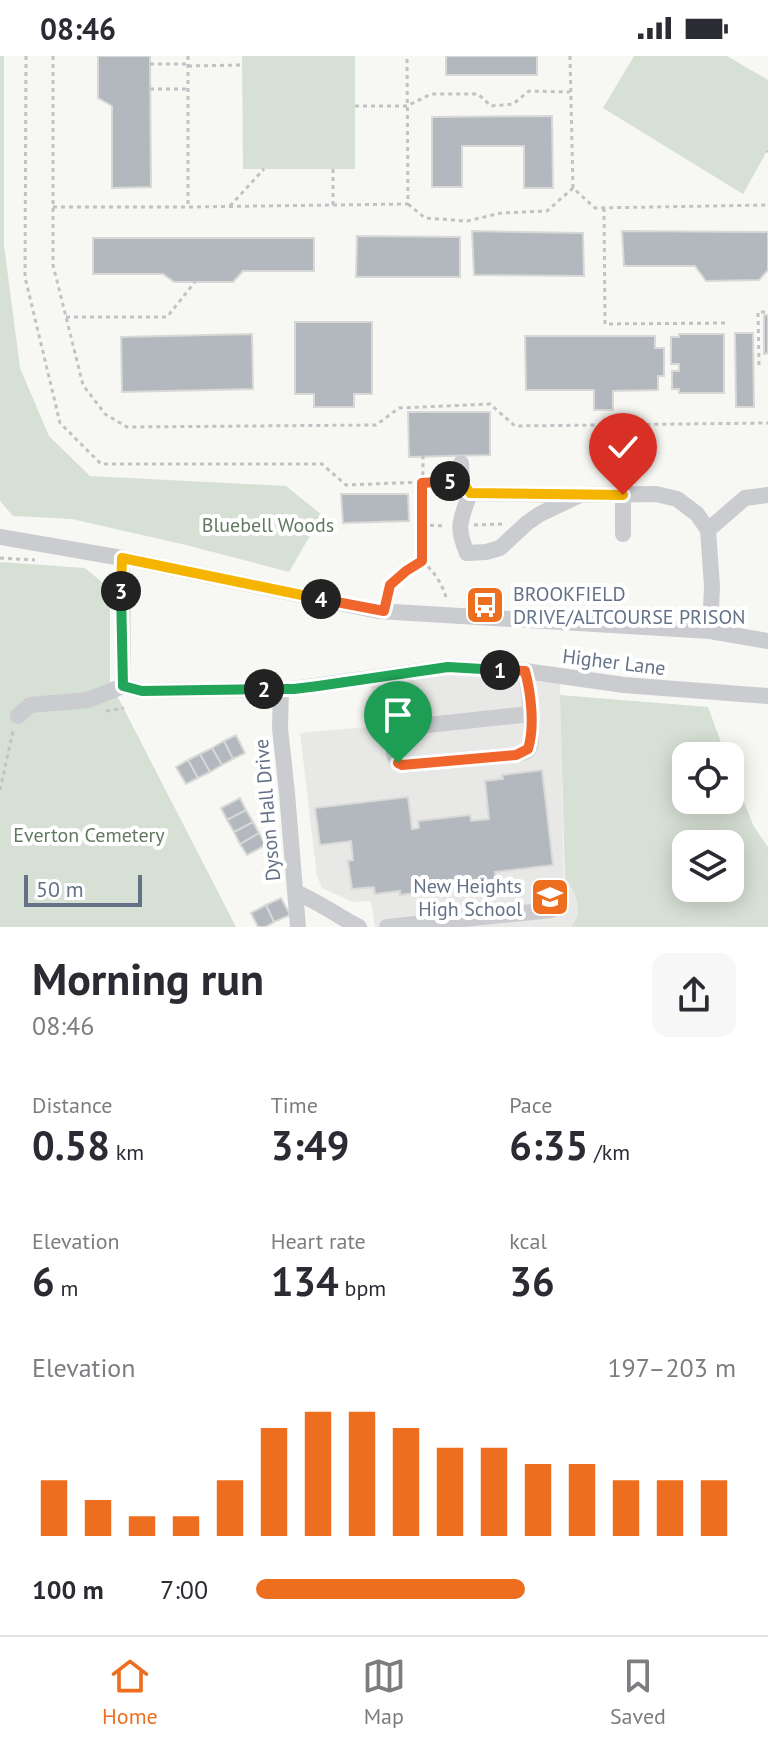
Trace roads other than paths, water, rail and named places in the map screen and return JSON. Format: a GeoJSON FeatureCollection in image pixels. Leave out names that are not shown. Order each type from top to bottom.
{"type":"FeatureCollection","features":[{"type":"Feature","properties":{"kind":"street"},"geometry":{"type":"LineString","coordinates":[[580,495],[527,523],[500,548],[467,553],[459,526],[464,479],[580,495],[656,494],[677,499],[697,514],[708,530],[712,586],[710,631]]}},
{"type":"Feature","properties":{"kind":"street"},"geometry":{"type":"LineString","coordinates":[[623,495],[623,534]]}},
{"type":"Feature","properties":{"kind":"street"},"geometry":{"type":"LineString","coordinates":[[708,530],[745,498],[768,495]]}},
{"type":"Feature","properties":{"kind":"street"},"geometry":{"type":"LineString","coordinates":[[0,537],[122,558],[384,611],[710,631],[768,641]]}},
{"type":"Feature","properties":{"kind":"street"},"geometry":{"type":"LineString","coordinates":[[122,558],[123,686]]}},
{"type":"Feature","properties":{"kind":"street","name":"Higher Lane"},"geometry":{"type":"LineString","coordinates":[[17,720],[30,705],[88,700],[123,686],[142,691],[281,689],[448,667],[525,671],[624,685],[768,696]]}},
{"type":"Feature","properties":{"kind":"street"},"geometry":{"type":"LineString","coordinates":[[525,671],[529,687],[530,714],[530,743],[528,749],[516,755],[402,765],[394,755],[393,736],[400,728],[530,714]]}},
{"type":"Feature","properties":{"kind":"street","name":"Dyson Hall Drive"},"geometry":{"type":"LineString","coordinates":[[281,689],[280,728],[298,927]]}},
{"type":"Feature","properties":{"kind":"street"},"geometry":{"type":"LineString","coordinates":[[295,892],[359,927]]}},
{"type":"Feature","properties":{"kind":"street"},"geometry":{"type":"LineString","coordinates":[[387,927],[551,910]]}},
{"type":"Feature","properties":{"kind":"place","name":"BROOKFIELD DRIVE/ALTCOURSE PRISON"},"geometry":{"type":"Point","coordinates":[485,605]}},
{"type":"Feature","properties":{"kind":"place","name":"New Heights High School"},"geometry":{"type":"Point","coordinates":[550,897]}},
{"type":"Feature","properties":{"kind":"park label","name":"Bluebell Woods"},"geometry":{"type":"Point","coordinates":[268,525]}},
{"type":"Feature","properties":{"kind":"park label","name":"Everton Cemetery"},"geometry":{"type":"Point","coordinates":[89,835]}}]}
